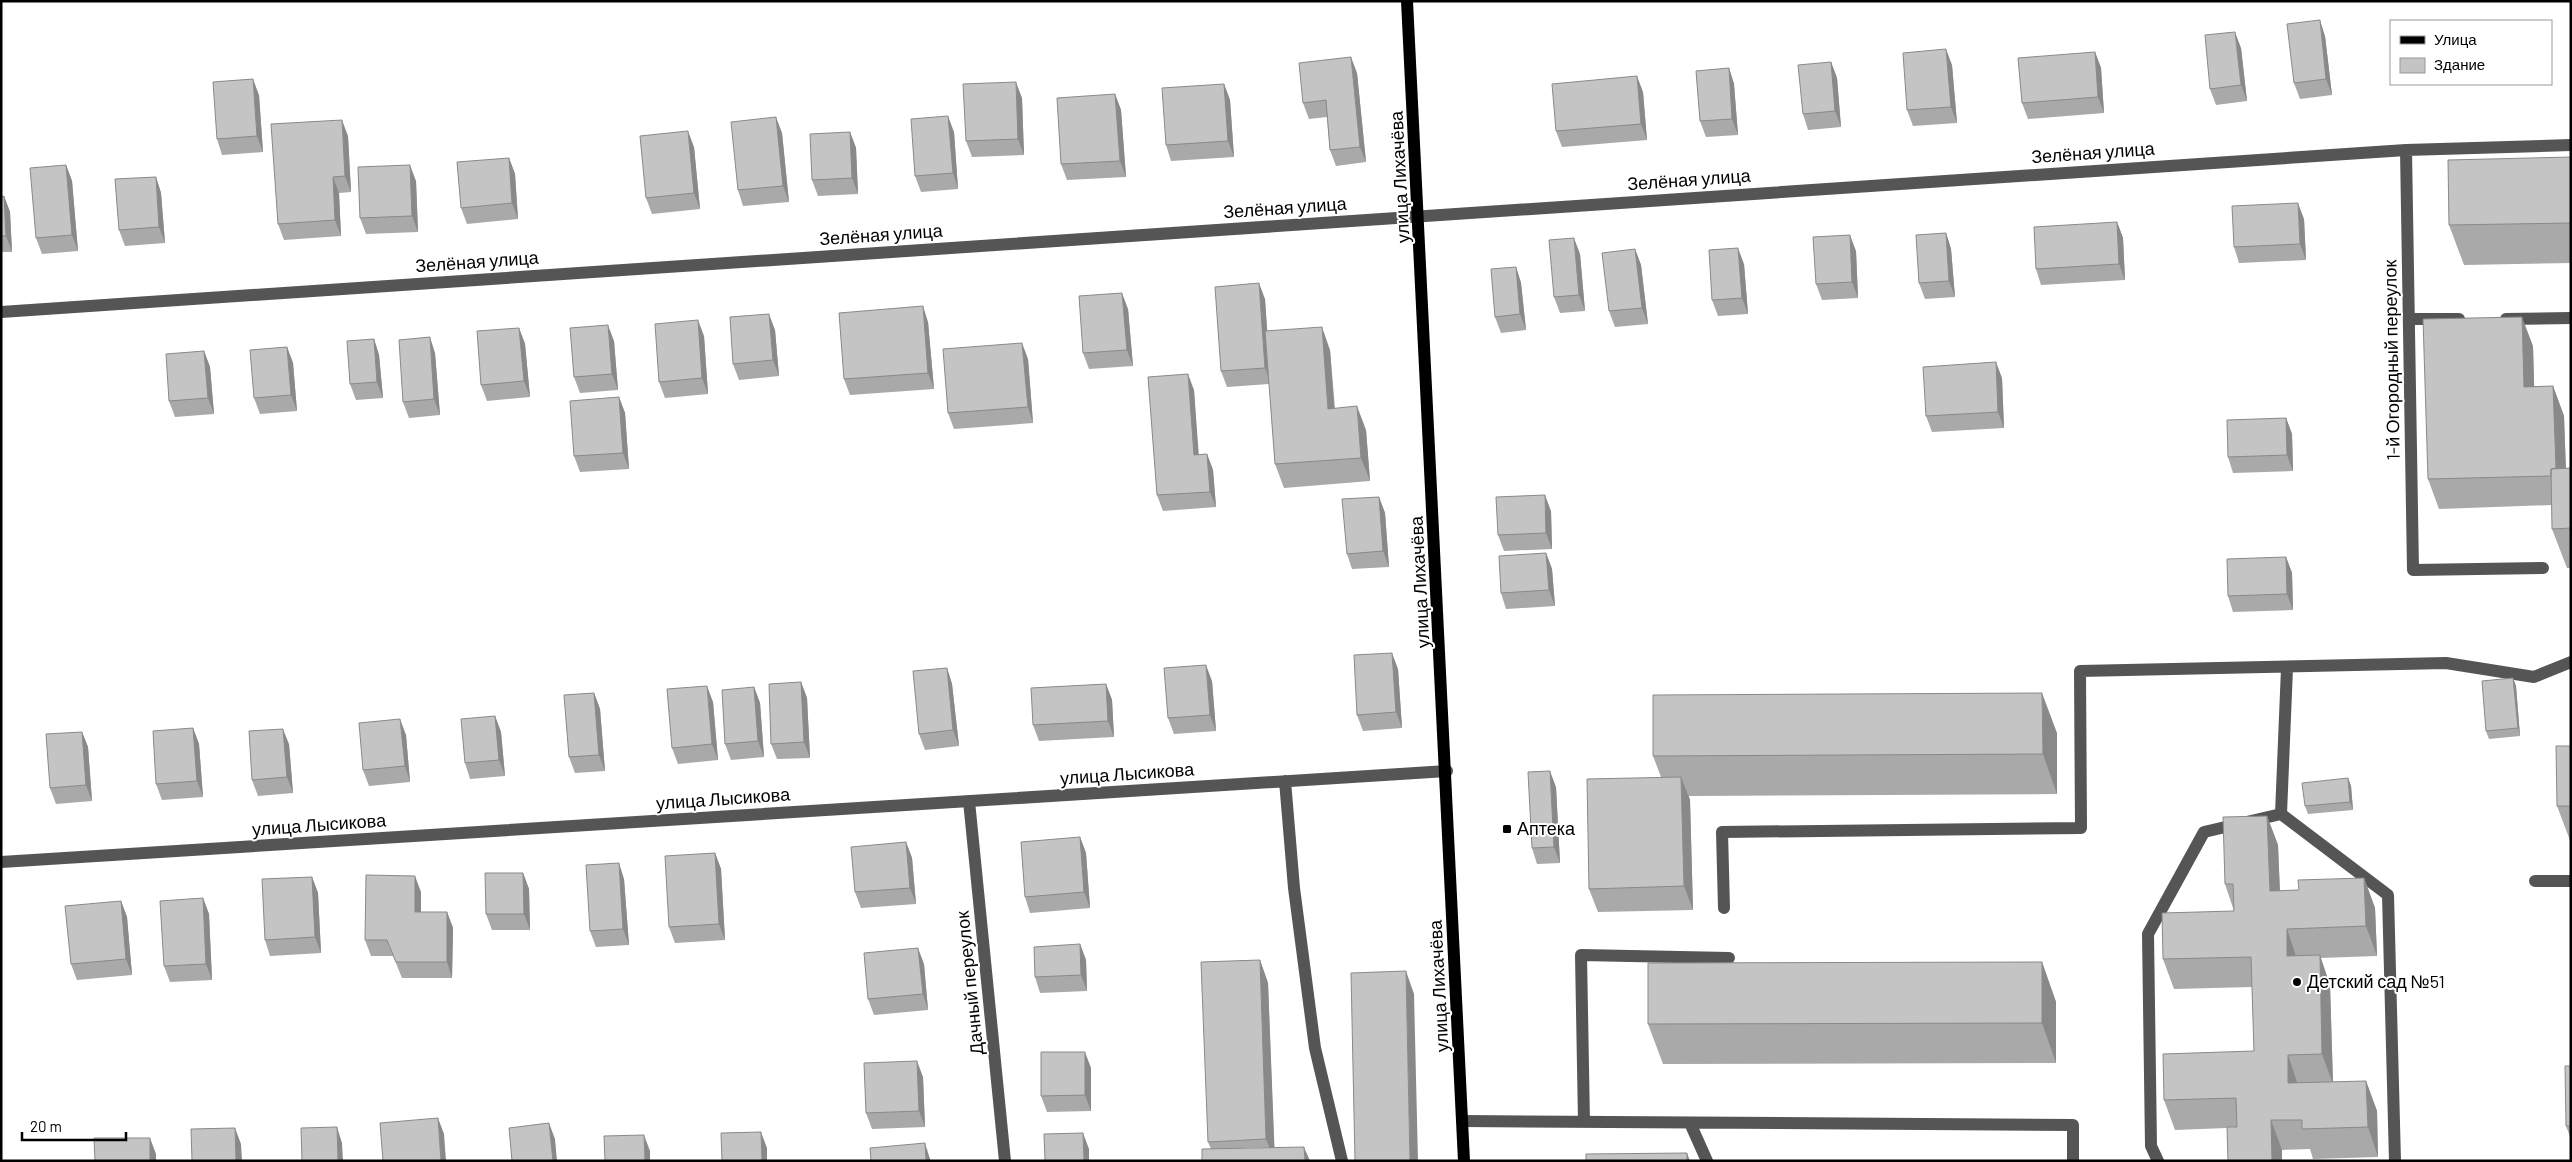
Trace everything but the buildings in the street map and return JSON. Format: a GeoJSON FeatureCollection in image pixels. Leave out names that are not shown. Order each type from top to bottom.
{"type":"FeatureCollection","features":[{"type":"Feature","properties":{"kind":"main road","name":"улица Лихачёва"},"geometry":{"type":"LineString","coordinates":[[1407,1],[1464,1161]]}},
{"type":"Feature","properties":{"kind":"street","name":"Зелёная улица"},"geometry":{"type":"LineString","coordinates":[[1,312],[2406,150],[2571,145]]}},
{"type":"Feature","properties":{"kind":"street","name":"1-й Огородный переулок"},"geometry":{"type":"LineString","coordinates":[[2406,150],[2413,570],[2543,568]]}},
{"type":"Feature","properties":{"kind":"street"},"geometry":{"type":"LineString","coordinates":[[2494,319],[2571,318]]}},
{"type":"Feature","properties":{"kind":"street"},"geometry":{"type":"LineString","coordinates":[[2409,319],[2475,319]]}},
{"type":"Feature","properties":{"kind":"street"},"geometry":{"type":"LineString","coordinates":[[1724,908],[1722,832],[2081,828],[2080,671],[2287,668],[2446,663],[2534,677],[2571,662]]}},
{"type":"Feature","properties":{"kind":"street"},"geometry":{"type":"LineString","coordinates":[[2281,814],[2287,668]]}},
{"type":"Feature","properties":{"kind":"street","name":"улица Лысикова"},"geometry":{"type":"LineString","coordinates":[[1,862],[1446,771]]}},
{"type":"Feature","properties":{"kind":"street"},"geometry":{"type":"LineString","coordinates":[[1285,782],[1294,888],[1315,1048],[1342,1161]]}},
{"type":"Feature","properties":{"kind":"street","name":"Дачный переулок"},"geometry":{"type":"LineString","coordinates":[[969,802],[1005,1161]]}},
{"type":"Feature","properties":{"kind":"street"},"geometry":{"type":"LineString","coordinates":[[2158,1161],[2151,1146],[2148,934],[2204,832],[2281,814]]}},
{"type":"Feature","properties":{"kind":"street"},"geometry":{"type":"LineString","coordinates":[[2281,814],[2388,895],[2394,1161]]}},
{"type":"Feature","properties":{"kind":"street"},"geometry":{"type":"LineString","coordinates":[[2535,882],[2571,881]]}},
{"type":"Feature","properties":{"kind":"street"},"geometry":{"type":"LineString","coordinates":[[1584,1122],[1581,955],[1729,958]]}},
{"type":"Feature","properties":{"kind":"street"},"geometry":{"type":"LineString","coordinates":[[1463,1120],[2073,1125],[2073,1161]]}},
{"type":"Feature","properties":{"kind":"street"},"geometry":{"type":"LineString","coordinates":[[1690,1123],[1707,1161]]}},
{"type":"Feature","properties":{"kind":"place","name":"Аптека"},"geometry":{"type":"Point","coordinates":[1507,829]}},
{"type":"Feature","properties":{"kind":"place","name":"Детский сад №51"},"geometry":{"type":"Point","coordinates":[2297,982]}}]}
